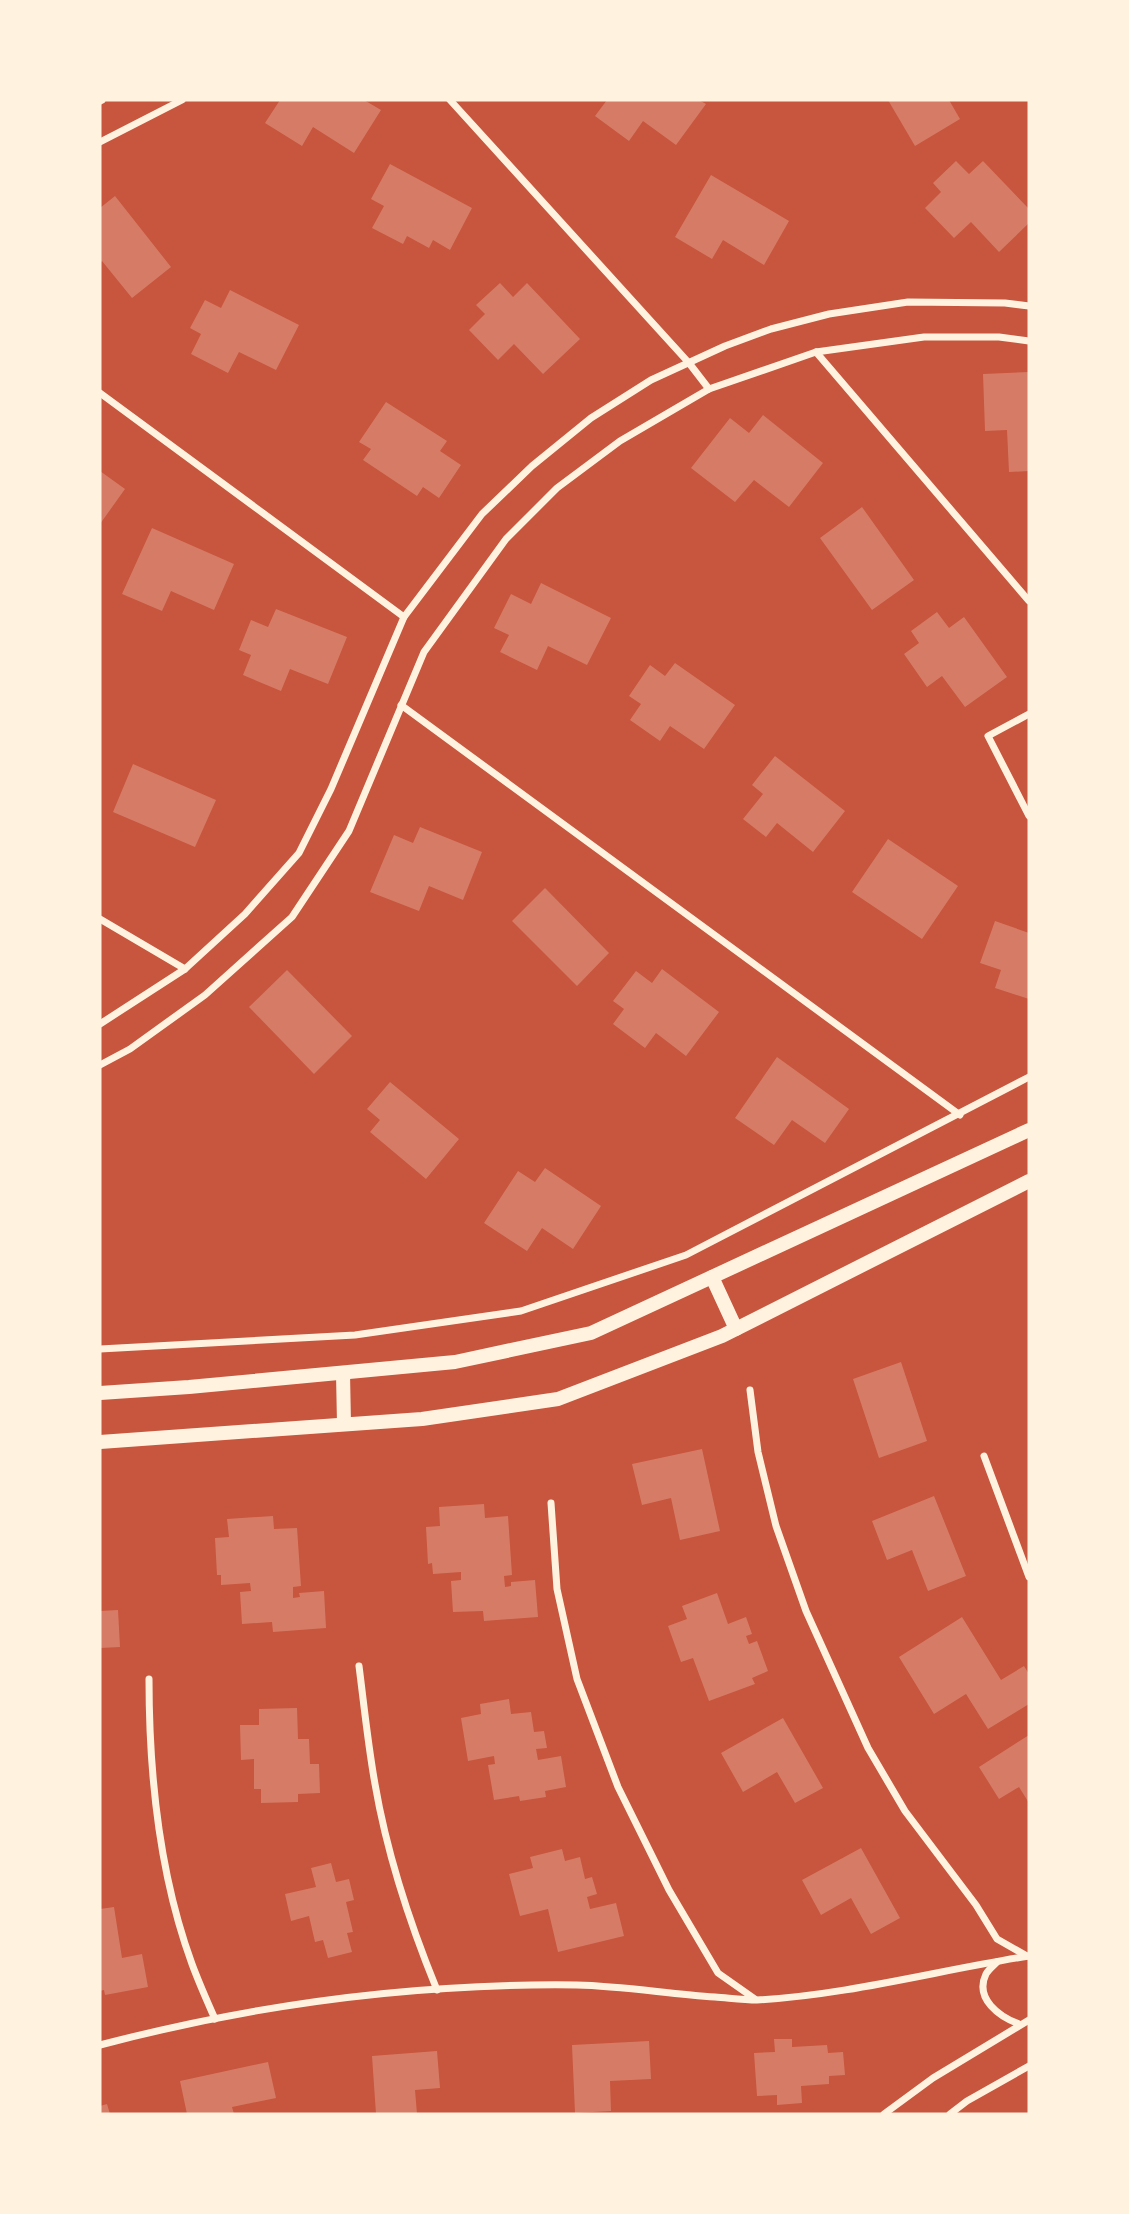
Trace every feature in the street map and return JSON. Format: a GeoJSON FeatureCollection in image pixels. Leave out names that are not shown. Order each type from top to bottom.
{"type":"FeatureCollection","features":[{"type":"Feature","properties":{"kind":"main road"},"geometry":{"type":"LineString","coordinates":[[100,1393],[455,1362],[591,1333],[1029,1130]]}},
{"type":"Feature","properties":{"kind":"main road"},"geometry":{"type":"LineString","coordinates":[[100,1442],[422,1419],[558,1399],[736,1329],[1029,1181]]}},
{"type":"Feature","properties":{"kind":"main road"},"geometry":{"type":"LineString","coordinates":[[712,1277],[736,1329]]}},
{"type":"Feature","properties":{"kind":"main road"},"geometry":{"type":"LineString","coordinates":[[343,1373],[344,1424]]}},
{"type":"Feature","properties":{"kind":"street"},"geometry":{"type":"LineString","coordinates":[[100,142],[182,100]]}},
{"type":"Feature","properties":{"kind":"street"},"geometry":{"type":"LineString","coordinates":[[450,100],[689,363],[709,389]]}},
{"type":"Feature","properties":{"kind":"street"},"geometry":{"type":"LineString","coordinates":[[100,1024],[185,969],[245,915],[299,853],[331,789],[404,617],[482,514],[532,466],[591,418],[651,380],[726,346],[771,329],[829,314],[908,302],[1005,303],[1029,306]]}},
{"type":"Feature","properties":{"kind":"street"},"geometry":{"type":"LineString","coordinates":[[100,1065],[131,1049],[205,995],[292,917],[349,831],[424,652],[506,539],[557,488],[620,440],[709,389],[816,352],[923,337],[999,337],[1029,341]]}},
{"type":"Feature","properties":{"kind":"street"},"geometry":{"type":"LineString","coordinates":[[816,352],[1029,601]]}},
{"type":"Feature","properties":{"kind":"street"},"geometry":{"type":"LineString","coordinates":[[100,393],[404,617]]}},
{"type":"Feature","properties":{"kind":"street"},"geometry":{"type":"LineString","coordinates":[[401,705],[960,1115]]}},
{"type":"Feature","properties":{"kind":"street"},"geometry":{"type":"LineString","coordinates":[[1029,714],[988,736],[1029,816]]}},
{"type":"Feature","properties":{"kind":"street"},"geometry":{"type":"LineString","coordinates":[[100,919],[185,969]]}},
{"type":"Feature","properties":{"kind":"street"},"geometry":{"type":"LineString","coordinates":[[100,1349],[355,1335],[521,1311],[687,1255],[1029,1077]]}},
{"type":"Feature","properties":{"kind":"street"},"geometry":{"type":"LineString","coordinates":[[750,1390],[758,1452],[776,1526],[806,1611],[868,1748],[905,1811],[976,1905],[997,1939],[1028,1956]]}},
{"type":"Feature","properties":{"kind":"street"},"geometry":{"type":"LineString","coordinates":[[984,1456],[1029,1577]]}},
{"type":"Feature","properties":{"kind":"street"},"geometry":{"type":"LineString","coordinates":[[551,1503],[557,1589],[577,1679],[618,1787],[669,1890],[718,1973],[755,2000]]}},
{"type":"Feature","properties":{"kind":"street"},"geometry":{"type":"LineString","coordinates":[[359,1666],[375,1785],[395,1868],[419,1947],[438,1990]]}},
{"type":"Feature","properties":{"kind":"street"},"geometry":{"type":"LineString","coordinates":[[149,1679],[149,1739],[159,1826],[172,1896],[192,1964],[215,2019]]}},
{"type":"Feature","properties":{"kind":"street"},"geometry":{"type":"LineString","coordinates":[[100,2045],[163,2029],[369,1993],[580,1985],[755,2000],[861,1988],[938,1971],[1028,1956]]}},
{"type":"Feature","properties":{"kind":"street"},"geometry":{"type":"LineString","coordinates":[[998,1961],[985,1975],[984,1992],[991,2009],[1003,2018],[1019,2024]]}},
{"type":"Feature","properties":{"kind":"street"},"geometry":{"type":"LineString","coordinates":[[884,2114],[933,2078],[1029,2020]]}},
{"type":"Feature","properties":{"kind":"street"},"geometry":{"type":"LineString","coordinates":[[950,2114],[967,2101],[1029,2066]]}},
{"type":"Feature","properties":{"kind":"building"},"geometry":{"type":"Polygon","coordinates":[[[280,100],[364,100],[381,110],[354,153],[313,127],[302,146],[265,123],[280,100]]]}},
{"type":"Feature","properties":{"kind":"building"},"geometry":{"type":"Polygon","coordinates":[[[607,100],[699,100],[706,104],[676,145],[643,121],[629,141],[595,116],[607,100]]]}},
{"type":"Feature","properties":{"kind":"building"},"geometry":{"type":"Polygon","coordinates":[[[888,100],[949,100],[960,119],[915,146],[888,100]]]}},
{"type":"Feature","properties":{"kind":"building"},"geometry":{"type":"Polygon","coordinates":[[[956,161],[969,174],[983,161],[1029,209],[1029,223],[999,252],[971,222],[954,238],[925,208],[941,192],[933,183],[956,161]]]}},
{"type":"Feature","properties":{"kind":"building"},"geometry":{"type":"Polygon","coordinates":[[[390,164],[472,208],[450,250],[433,240],[429,248],[407,236],[403,244],[372,228],[384,206],[371,199],[390,164]]]}},
{"type":"Feature","properties":{"kind":"building"},"geometry":{"type":"Polygon","coordinates":[[[711,175],[789,221],[764,265],[723,240],[712,259],[675,237],[711,175]]]}},
{"type":"Feature","properties":{"kind":"building"},"geometry":{"type":"Polygon","coordinates":[[[115,196],[171,267],[132,298],[102,261],[100,263],[100,208],[115,196]]]}},
{"type":"Feature","properties":{"kind":"building"},"geometry":{"type":"Polygon","coordinates":[[[500,283],[513,297],[527,283],[580,339],[543,374],[514,344],[498,360],[469,330],[485,314],[476,305],[500,283]]]}},
{"type":"Feature","properties":{"kind":"building"},"geometry":{"type":"Polygon","coordinates":[[[230,290],[299,325],[276,370],[239,352],[228,373],[191,354],[201,334],[190,328],[205,300],[221,308],[230,290]]]}},
{"type":"Feature","properties":{"kind":"building"},"geometry":{"type":"Polygon","coordinates":[[[1029,372],[1029,471],[1009,472],[1007,430],[985,431],[983,374],[1029,372]]]}},
{"type":"Feature","properties":{"kind":"building"},"geometry":{"type":"Polygon","coordinates":[[[386,402],[447,441],[440,451],[461,465],[439,498],[423,487],[417,496],[363,460],[371,449],[359,442],[386,402]]]}},
{"type":"Feature","properties":{"kind":"building"},"geometry":{"type":"Polygon","coordinates":[[[763,415],[823,463],[789,507],[754,480],[735,502],[691,468],[730,418],[749,433],[763,415]]]}},
{"type":"Feature","properties":{"kind":"building"},"geometry":{"type":"Polygon","coordinates":[[[100,471],[125,489],[100,524],[100,471]]]}},
{"type":"Feature","properties":{"kind":"building"},"geometry":{"type":"Polygon","coordinates":[[[862,507],[914,580],[872,610],[820,538],[862,507]]]}},
{"type":"Feature","properties":{"kind":"building"},"geometry":{"type":"Polygon","coordinates":[[[152,528],[234,564],[214,610],[171,591],[162,611],[122,594],[152,528]]]}},
{"type":"Feature","properties":{"kind":"building"},"geometry":{"type":"Polygon","coordinates":[[[541,583],[611,618],[587,665],[548,646],[537,670],[500,652],[509,635],[494,628],[511,594],[531,604],[541,583]]]}},
{"type":"Feature","properties":{"kind":"building"},"geometry":{"type":"Polygon","coordinates":[[[276,609],[347,637],[328,684],[290,669],[281,691],[243,675],[251,655],[239,650],[251,620],[268,627],[276,609]]]}},
{"type":"Feature","properties":{"kind":"building"},"geometry":{"type":"Polygon","coordinates":[[[937,612],[949,628],[964,617],[1007,677],[965,707],[942,676],[927,687],[904,654],[919,643],[911,631],[937,612]]]}},
{"type":"Feature","properties":{"kind":"building"},"geometry":{"type":"Polygon","coordinates":[[[675,663],[735,705],[704,749],[670,726],[660,741],[630,720],[641,704],[629,696],[650,665],[665,676],[675,663]]]}},
{"type":"Feature","properties":{"kind":"building"},"geometry":{"type":"Polygon","coordinates":[[[775,756],[845,811],[813,852],[777,823],[766,837],[743,819],[763,794],[752,785],[775,756]]]}},
{"type":"Feature","properties":{"kind":"building"},"geometry":{"type":"Polygon","coordinates":[[[133,764],[216,800],[195,847],[113,812],[133,764]]]}},
{"type":"Feature","properties":{"kind":"building"},"geometry":{"type":"Polygon","coordinates":[[[420,827],[482,852],[463,900],[429,886],[419,911],[370,892],[394,835],[413,843],[420,827]]]}},
{"type":"Feature","properties":{"kind":"building"},"geometry":{"type":"Polygon","coordinates":[[[888,839],[958,886],[922,939],[852,892],[888,839]]]}},
{"type":"Feature","properties":{"kind":"building"},"geometry":{"type":"Polygon","coordinates":[[[545,888],[609,953],[577,986],[512,921],[545,888]]]}},
{"type":"Feature","properties":{"kind":"building"},"geometry":{"type":"Polygon","coordinates":[[[995,921],[1029,933],[1029,999],[995,988],[1001,970],[980,963],[995,921]]]}},
{"type":"Feature","properties":{"kind":"building"},"geometry":{"type":"Polygon","coordinates":[[[662,969],[719,1012],[686,1056],[656,1033],[645,1048],[613,1024],[624,1009],[613,1001],[636,971],[652,983],[662,969]]]}},
{"type":"Feature","properties":{"kind":"building"},"geometry":{"type":"Polygon","coordinates":[[[287,970],[352,1036],[314,1074],[249,1007],[287,970]]]}},
{"type":"Feature","properties":{"kind":"building"},"geometry":{"type":"Polygon","coordinates":[[[777,1057],[849,1109],[825,1143],[792,1120],[774,1145],[735,1118],[777,1057]]]}},
{"type":"Feature","properties":{"kind":"building"},"geometry":{"type":"Polygon","coordinates":[[[390,1082],[459,1139],[426,1179],[370,1132],[380,1120],[367,1109],[390,1082]]]}},
{"type":"Feature","properties":{"kind":"building"},"geometry":{"type":"Polygon","coordinates":[[[545,1168],[601,1206],[573,1249],[542,1228],[527,1251],[484,1223],[518,1171],[535,1182],[545,1168]]]}},
{"type":"Feature","properties":{"kind":"building"},"geometry":{"type":"Polygon","coordinates":[[[901,1362],[927,1441],[879,1458],[853,1379],[901,1362]]]}},
{"type":"Feature","properties":{"kind":"building"},"geometry":{"type":"Polygon","coordinates":[[[702,1449],[720,1531],[680,1540],[671,1498],[642,1505],[632,1464],[702,1449]]]}},
{"type":"Feature","properties":{"kind":"building"},"geometry":{"type":"Polygon","coordinates":[[[934,1496],[966,1576],[928,1591],[912,1550],[887,1560],[872,1521],[934,1496]]]}},
{"type":"Feature","properties":{"kind":"building"},"geometry":{"type":"Polygon","coordinates":[[[484,1504],[485,1518],[508,1516],[512,1575],[504,1576],[505,1587],[511,1586],[511,1582],[535,1580],[538,1617],[484,1621],[483,1611],[453,1612],[451,1581],[461,1580],[461,1572],[433,1574],[432,1563],[428,1564],[426,1527],[440,1526],[439,1507],[484,1504]]]}},
{"type":"Feature","properties":{"kind":"building"},"geometry":{"type":"Polygon","coordinates":[[[273,1516],[274,1529],[297,1528],[301,1586],[293,1587],[293,1598],[300,1597],[299,1593],[324,1591],[326,1628],[273,1632],[272,1622],[242,1624],[240,1592],[251,1591],[250,1583],[221,1585],[221,1575],[217,1575],[215,1538],[229,1537],[227,1519],[273,1516]]]}},
{"type":"Feature","properties":{"kind":"building"},"geometry":{"type":"Polygon","coordinates":[[[717,1593],[728,1624],[746,1617],[752,1634],[746,1636],[749,1644],[757,1641],[768,1671],[752,1678],[755,1684],[709,1701],[693,1658],[681,1662],[668,1626],[687,1619],[682,1606],[717,1593]]]}},
{"type":"Feature","properties":{"kind":"building"},"geometry":{"type":"Polygon","coordinates":[[[118,1610],[120,1647],[100,1648],[100,1611],[118,1610]]]}},
{"type":"Feature","properties":{"kind":"building"},"geometry":{"type":"Polygon","coordinates":[[[962,1617],[1001,1680],[1024,1666],[1029,1674],[1029,1704],[988,1729],[966,1694],[934,1714],[899,1657],[962,1617]]]}},
{"type":"Feature","properties":{"kind":"building"},"geometry":{"type":"Polygon","coordinates":[[[509,1699],[511,1714],[531,1712],[534,1732],[544,1731],[547,1748],[536,1749],[538,1760],[561,1756],[566,1787],[545,1791],[546,1797],[520,1801],[519,1796],[494,1800],[488,1765],[495,1764],[494,1756],[468,1761],[461,1718],[481,1714],[480,1704],[509,1699]]]}},
{"type":"Feature","properties":{"kind":"building"},"geometry":{"type":"Polygon","coordinates":[[[297,1708],[298,1739],[309,1739],[310,1764],[319,1764],[320,1793],[298,1794],[298,1802],[261,1803],[261,1789],[254,1789],[254,1759],[241,1760],[240,1725],[259,1725],[259,1709],[297,1708]]]}},
{"type":"Feature","properties":{"kind":"building"},"geometry":{"type":"Polygon","coordinates":[[[783,1718],[823,1788],[795,1803],[777,1772],[743,1792],[721,1753],[783,1718]]]}},
{"type":"Feature","properties":{"kind":"building"},"geometry":{"type":"Polygon","coordinates":[[[1029,1735],[1029,1803],[1019,1787],[999,1799],[979,1767],[1029,1735]]]}},
{"type":"Feature","properties":{"kind":"building"},"geometry":{"type":"Polygon","coordinates":[[[861,1848],[900,1918],[871,1934],[851,1898],[821,1915],[802,1880],[861,1848]]]}},
{"type":"Feature","properties":{"kind":"building"},"geometry":{"type":"Polygon","coordinates":[[[562,1849],[565,1861],[580,1857],[585,1879],[592,1877],[597,1894],[587,1897],[590,1909],[616,1903],[624,1936],[558,1952],[548,1909],[520,1916],[509,1874],[533,1868],[530,1857],[562,1849]]]}},
{"type":"Feature","properties":{"kind":"building"},"geometry":{"type":"Polygon","coordinates":[[[331,1863],[336,1882],[349,1879],[354,1900],[346,1902],[353,1932],[347,1933],[352,1952],[328,1958],[323,1940],[315,1942],[309,1916],[291,1921],[285,1894],[316,1887],[311,1868],[331,1863]]]}},
{"type":"Feature","properties":{"kind":"building"},"geometry":{"type":"Polygon","coordinates":[[[114,1907],[122,1958],[142,1954],[148,1987],[105,1995],[104,1990],[100,1991],[100,1909],[114,1907]]]}},
{"type":"Feature","properties":{"kind":"building"},"geometry":{"type":"Polygon","coordinates":[[[774,2039],[792,2039],[792,2047],[827,2045],[828,2053],[843,2052],[845,2075],[829,2076],[829,2084],[801,2086],[802,2103],[777,2105],[777,2095],[757,2096],[754,2053],[775,2052],[774,2039]]]}},
{"type":"Feature","properties":{"kind":"building"},"geometry":{"type":"Polygon","coordinates":[[[649,2041],[651,2079],[610,2081],[611,2111],[575,2113],[572,2045],[649,2041]]]}},
{"type":"Feature","properties":{"kind":"building"},"geometry":{"type":"Polygon","coordinates":[[[437,2051],[440,2088],[415,2090],[417,2114],[376,2114],[372,2056],[437,2051]]]}},
{"type":"Feature","properties":{"kind":"building"},"geometry":{"type":"Polygon","coordinates":[[[268,2062],[276,2098],[232,2107],[234,2114],[187,2114],[180,2081],[268,2062]]]}},
{"type":"Feature","properties":{"kind":"building"},"geometry":{"type":"Polygon","coordinates":[[[107,2104],[110,2114],[100,2114],[100,2106],[107,2104]]]}}]}
